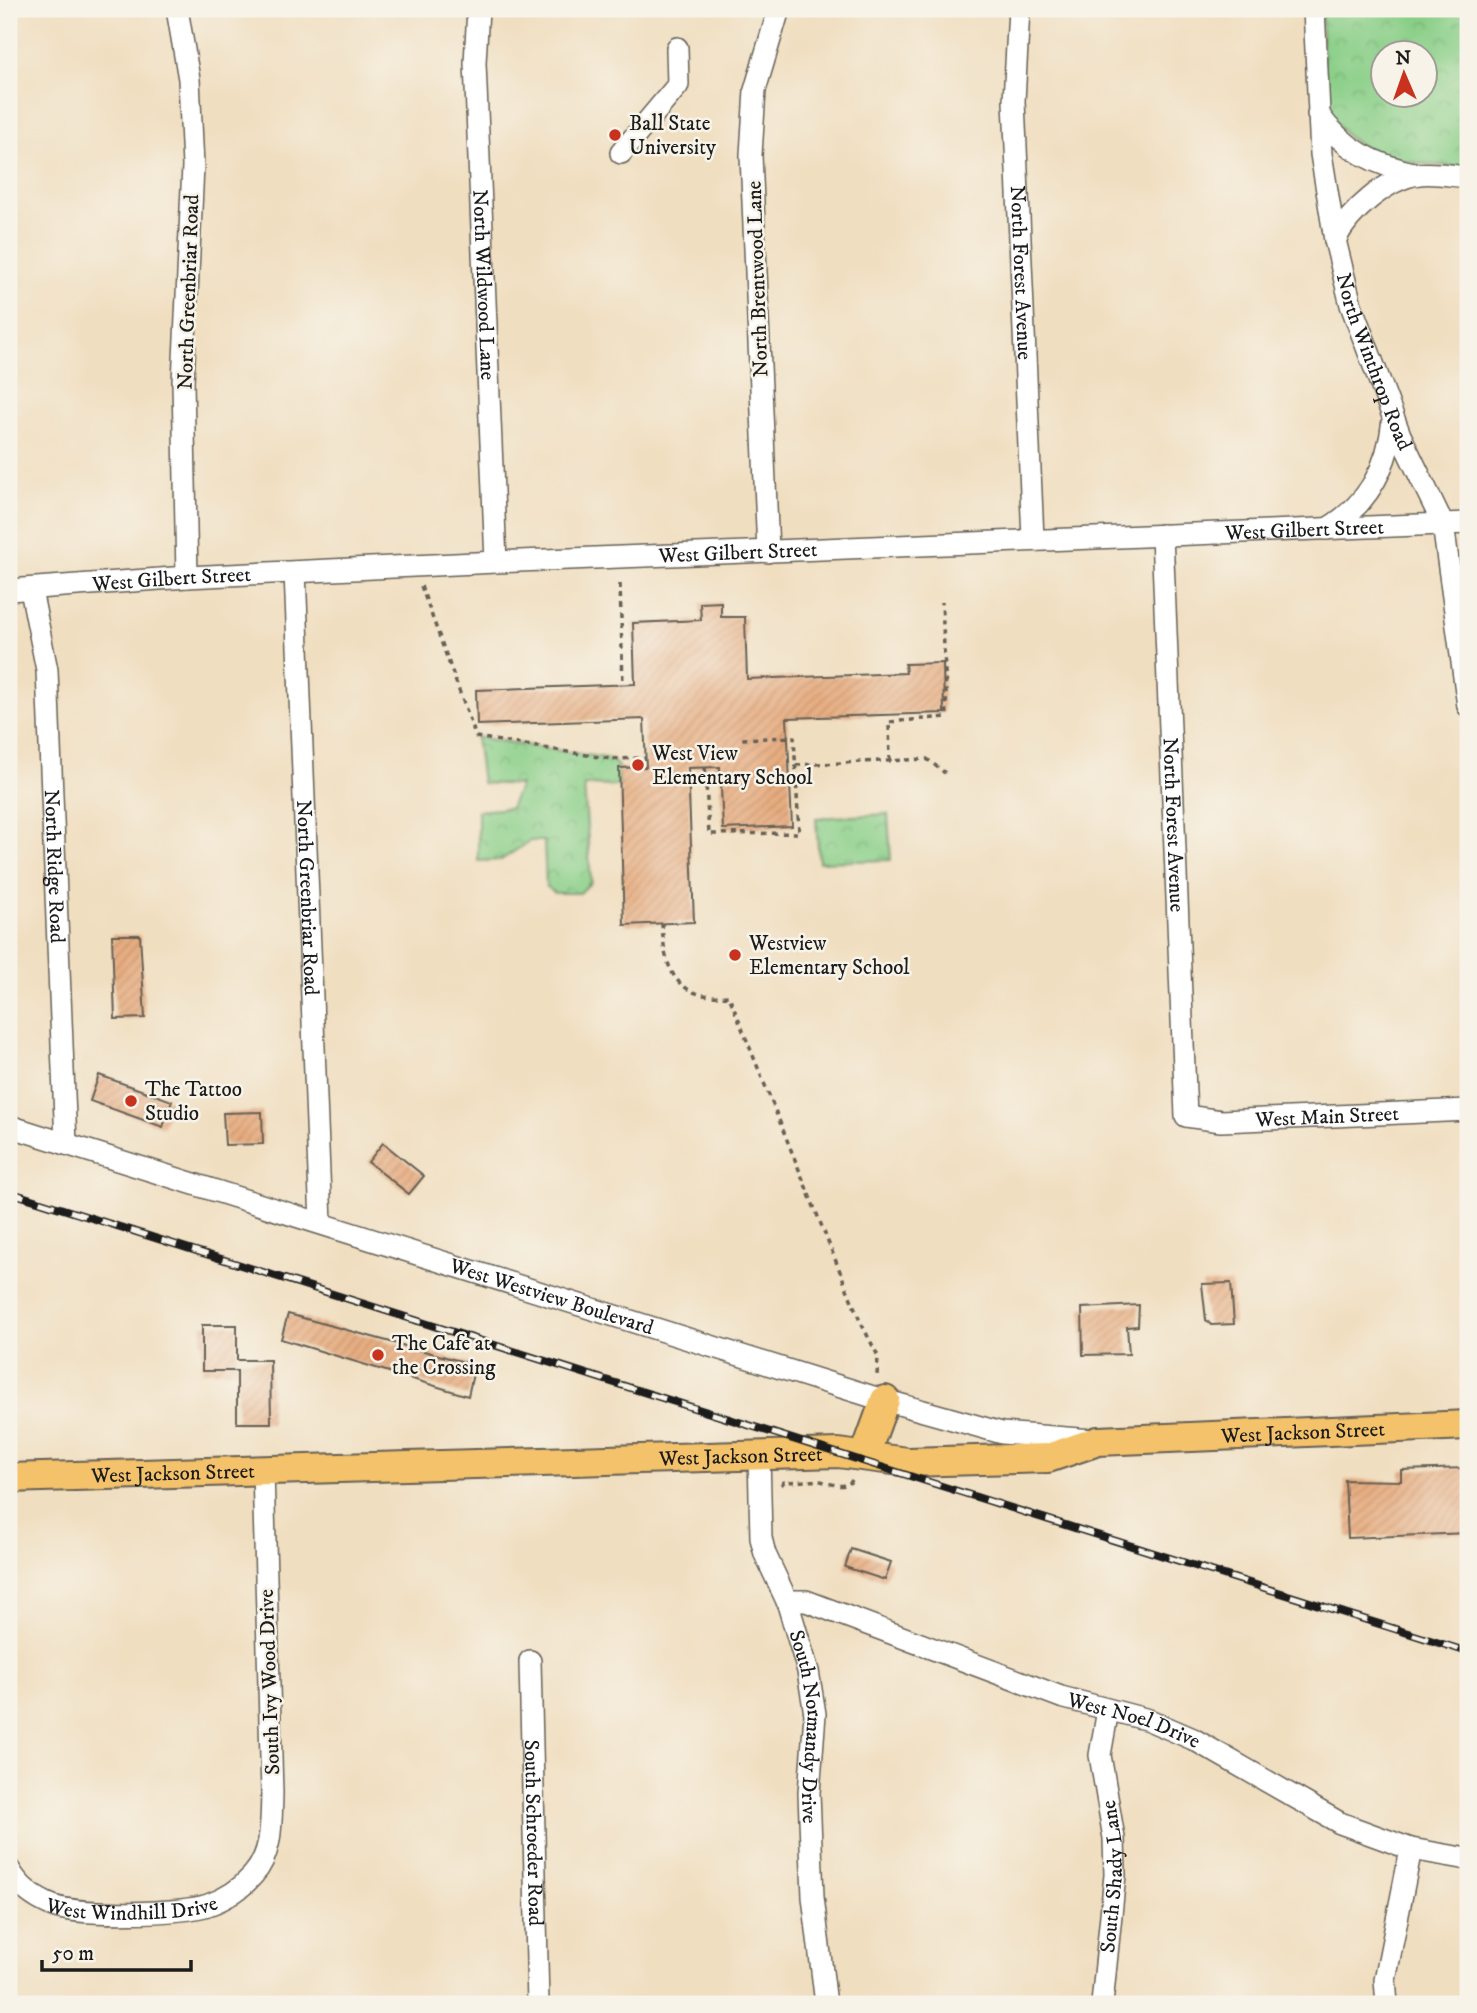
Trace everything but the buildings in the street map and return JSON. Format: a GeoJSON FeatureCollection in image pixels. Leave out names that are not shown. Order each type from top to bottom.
{"type":"FeatureCollection","features":[{"type":"Feature","properties":{"kind":"main road"},"geometry":{"type":"LineString","coordinates":[[860,1462],[881,1388]]}},
{"type":"Feature","properties":{"kind":"main road","name":"West Jackson Street"},"geometry":{"type":"LineString","coordinates":[[9,1478],[759,1455],[860,1462],[1048,1458],[1098,1441],[1468,1425]]}},
{"type":"Feature","properties":{"kind":"street","name":"North Greenbriar Road"},"geometry":{"type":"LineString","coordinates":[[177,9],[188,79],[193,166],[183,382],[187,577]]}},
{"type":"Feature","properties":{"kind":"street","name":"North Wildwood Lane"},"geometry":{"type":"LineString","coordinates":[[478,9],[475,63],[496,562]]}},
{"type":"Feature","properties":{"kind":"street","name":"North Brentwood Lane"},"geometry":{"type":"LineString","coordinates":[[768,552],[751,155],[755,90],[764,51],[779,9]]}},
{"type":"Feature","properties":{"kind":"street","name":"North Forest Avenue"},"geometry":{"type":"LineString","coordinates":[[1019,9],[1014,101],[1033,539]]}},
{"type":"Feature","properties":{"kind":"street","name":"North Winthrop Road"},"geometry":{"type":"LineString","coordinates":[[1314,9],[1317,113],[1335,240],[1351,305],[1393,418],[1443,524],[1468,706]]}},
{"type":"Feature","properties":{"kind":"street"},"geometry":{"type":"LineString","coordinates":[[621,153],[678,85],[677,48]]}},
{"type":"Feature","properties":{"kind":"street"},"geometry":{"type":"LineString","coordinates":[[1317,113],[1347,147],[1388,168],[1418,174],[1468,177]]}},
{"type":"Feature","properties":{"kind":"street"},"geometry":{"type":"LineString","coordinates":[[1335,240],[1350,215],[1363,204],[1418,174]]}},
{"type":"Feature","properties":{"kind":"street"},"geometry":{"type":"LineString","coordinates":[[1327,529],[1362,501],[1378,478],[1391,442],[1393,418]]}},
{"type":"Feature","properties":{"kind":"street","name":"West Gilbert Street"},"geometry":{"type":"LineString","coordinates":[[9,590],[187,577],[496,562],[1468,523]]}},
{"type":"Feature","properties":{"kind":"street","name":"North Forest Avenue"},"geometry":{"type":"LineString","coordinates":[[1162,535],[1186,1116]]}},
{"type":"Feature","properties":{"kind":"street","name":"North Greenbriar Road"},"geometry":{"type":"LineString","coordinates":[[295,572],[321,1223]]}},
{"type":"Feature","properties":{"kind":"street","name":"North Ridge Road"},"geometry":{"type":"LineString","coordinates":[[31,590],[47,670],[66,1144]]}},
{"type":"Feature","properties":{"kind":"street","name":"West Main Street"},"geometry":{"type":"LineString","coordinates":[[1186,1116],[1221,1121],[1468,1111]]}},
{"type":"Feature","properties":{"kind":"street","name":"West Westview Boulevard"},"geometry":{"type":"LineString","coordinates":[[9,1126],[321,1223],[881,1388],[1002,1433],[1098,1441]]}},
{"type":"Feature","properties":{"kind":"street","name":"South Normandy Drive"},"geometry":{"type":"LineString","coordinates":[[759,1455],[761,1538],[765,1555],[787,1601],[808,1671],[815,1714],[809,1793],[813,1897],[826,2004]]}},
{"type":"Feature","properties":{"kind":"street","name":"South Ivy Wood Drive"},"geometry":{"type":"LineString","coordinates":[[243,1885],[260,1866],[271,1836],[263,1470]]}},
{"type":"Feature","properties":{"kind":"street","name":"West Noel Drive"},"geometry":{"type":"LineString","coordinates":[[787,1601],[806,1601],[1061,1696],[1175,1730],[1340,1823],[1411,1849],[1468,1859]]}},
{"type":"Feature","properties":{"kind":"street","name":"South Schroeder Road"},"geometry":{"type":"LineString","coordinates":[[530,1661],[538,2004]]}},
{"type":"Feature","properties":{"kind":"street","name":"South Shady Lane"},"geometry":{"type":"LineString","coordinates":[[1102,2004],[1115,1875],[1114,1838],[1100,1755],[1108,1710]]}},
{"type":"Feature","properties":{"kind":"street"},"geometry":{"type":"LineString","coordinates":[[1387,2004],[1385,1980],[1411,1849]]}},
{"type":"Feature","properties":{"kind":"street","name":"West Windhill Drive"},"geometry":{"type":"LineString","coordinates":[[14,1877],[56,1907],[137,1911],[205,1906],[243,1885]]}},
{"type":"Feature","properties":{"kind":"path"},"geometry":{"type":"LineString","coordinates":[[420,584],[476,737],[611,759],[645,758]]}},
{"type":"Feature","properties":{"kind":"path"},"geometry":{"type":"LineString","coordinates":[[620,584],[623,685]]}},
{"type":"Feature","properties":{"kind":"path"},"geometry":{"type":"LineString","coordinates":[[890,761],[889,722],[947,718],[942,602]]}},
{"type":"Feature","properties":{"kind":"path"},"geometry":{"type":"LineString","coordinates":[[705,767],[709,834],[799,833],[794,737],[740,739]]}},
{"type":"Feature","properties":{"kind":"path"},"geometry":{"type":"LineString","coordinates":[[796,765],[927,759],[945,773]]}},
{"type":"Feature","properties":{"kind":"path"},"geometry":{"type":"LineString","coordinates":[[662,923],[667,967],[681,986],[709,997],[729,996],[860,1321],[878,1356],[881,1388]]}},
{"type":"Feature","properties":{"kind":"path"},"geometry":{"type":"LineString","coordinates":[[778,1488],[784,1482],[821,1481],[834,1486],[845,1485],[853,1481],[860,1462]]}},
{"type":"Feature","properties":{"kind":"green space"},"geometry":{"type":"Polygon","coordinates":[[[1321,9],[1468,9],[1468,168],[1390,158],[1354,141],[1340,128],[1329,111],[1324,78],[1321,9]]]}},
{"type":"Feature","properties":{"kind":"green space"},"geometry":{"type":"Polygon","coordinates":[[[476,737],[611,759],[619,768],[619,786],[584,785],[591,882],[580,893],[555,893],[546,886],[544,841],[530,841],[501,860],[478,861],[478,811],[510,808],[520,785],[482,783],[476,737]]]}},
{"type":"Feature","properties":{"kind":"green space"},"geometry":{"type":"Polygon","coordinates":[[[888,814],[891,860],[819,862],[816,818],[888,814]]]}},
{"type":"Feature","properties":{"kind":"railway"},"geometry":{"type":"LineString","coordinates":[[9,1192],[1468,1652]]}},
{"type":"Feature","properties":{"kind":"place","name":"Ball State University"},"geometry":{"type":"Point","coordinates":[615,135]}},
{"type":"Feature","properties":{"kind":"place","name":"West View Elementary School"},"geometry":{"type":"Point","coordinates":[638,765]}},
{"type":"Feature","properties":{"kind":"place","name":"Westview Elementary School"},"geometry":{"type":"Point","coordinates":[735,955]}},
{"type":"Feature","properties":{"kind":"place","name":"The Tattoo Studio"},"geometry":{"type":"Point","coordinates":[131,1101]}},
{"type":"Feature","properties":{"kind":"place","name":"The Cafe at the Crossing"},"geometry":{"type":"Point","coordinates":[378,1355]}}]}
